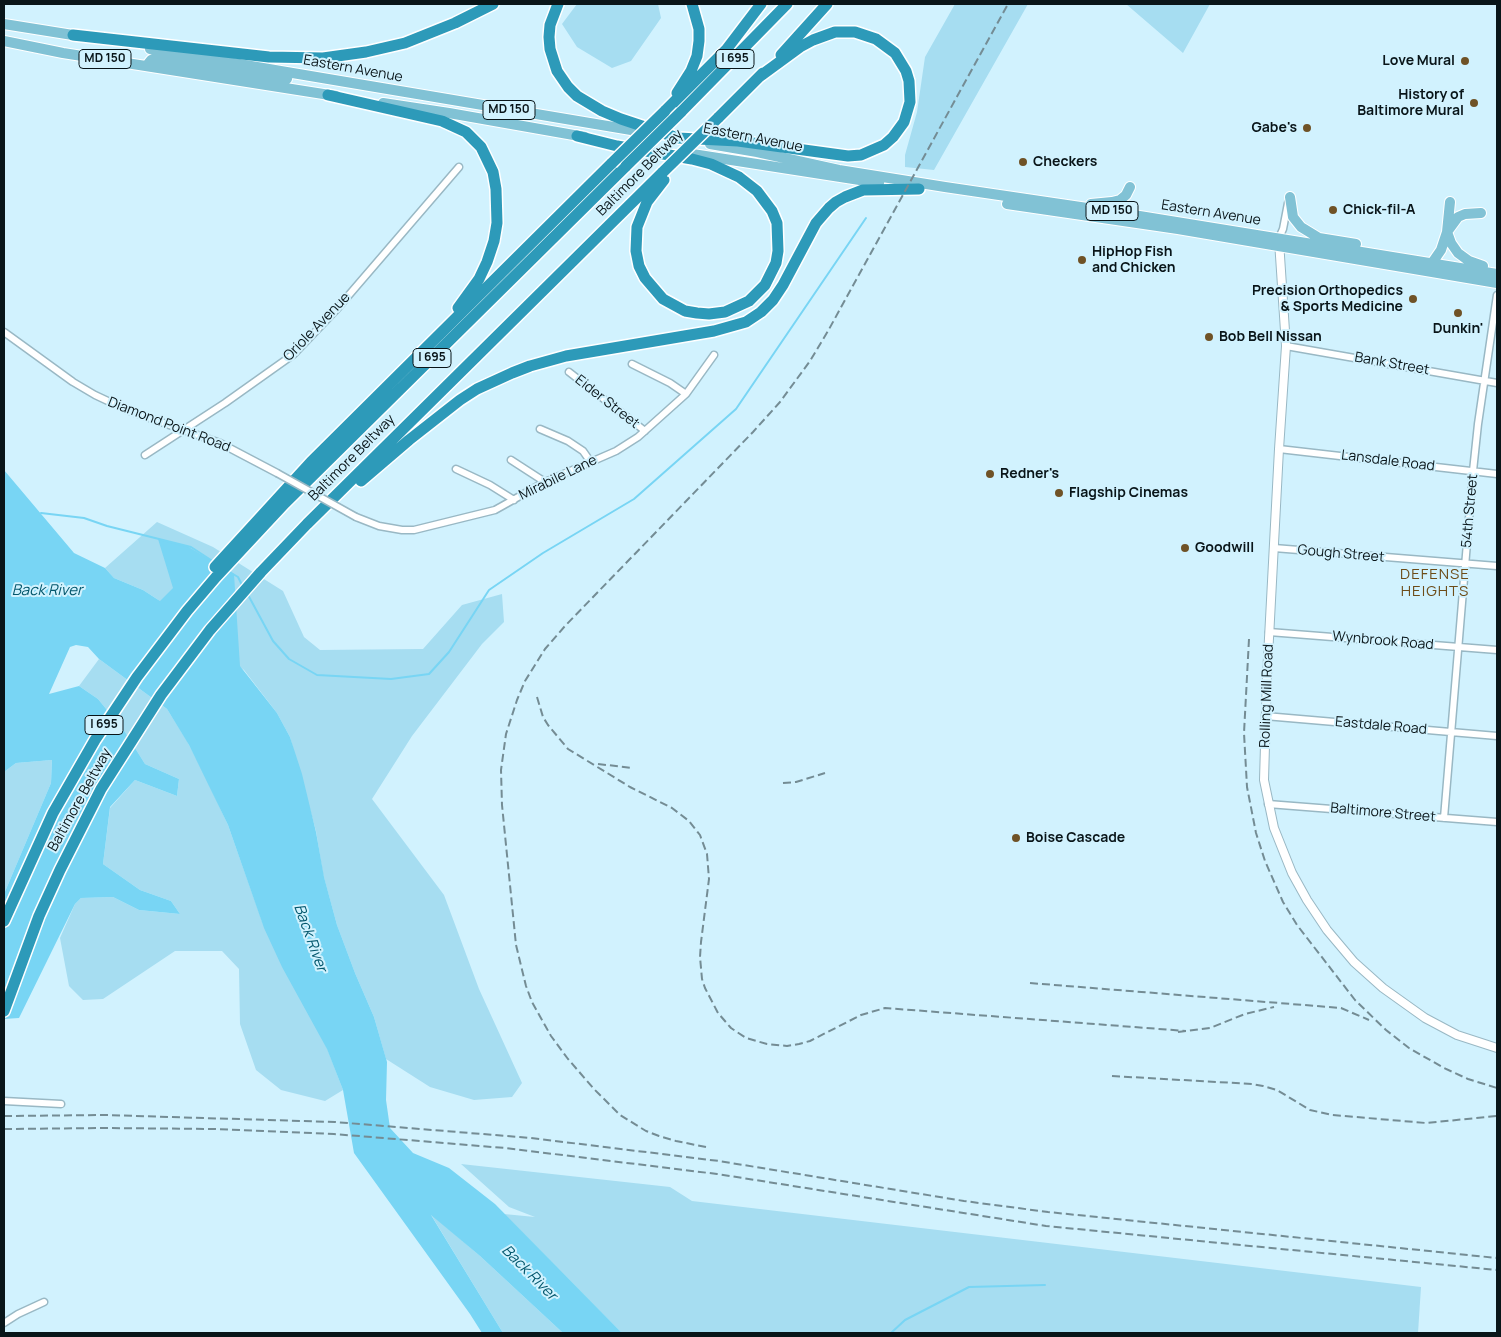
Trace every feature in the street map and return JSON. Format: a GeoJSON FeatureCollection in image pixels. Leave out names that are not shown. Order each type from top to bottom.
{"type":"FeatureCollection","features":[{"type":"Feature","properties":{"kind":"highway"},"geometry":{"type":"LineString","coordinates":[[73,35],[269,57],[323,58],[366,52],[405,43],[455,23],[492,4]]}},
{"type":"Feature","properties":{"kind":"highway"},"geometry":{"type":"LineString","coordinates":[[558,4],[550,25],[550,49],[557,71],[568,88],[583,100],[602,111],[620,119],[678,138],[738,141],[848,156],[861,155],[884,145],[893,137],[904,122],[910,102],[909,81],[901,61],[887,46],[876,39],[855,32],[835,32],[812,40],[759,77]]}},
{"type":"Feature","properties":{"kind":"highway"},"geometry":{"type":"LineString","coordinates":[[665,112],[682,86],[697,56],[699,29],[692,4]]}},
{"type":"Feature","properties":{"kind":"highway"},"geometry":{"type":"LineString","coordinates":[[237,548],[311,462],[726,50],[761,4]]}},
{"type":"Feature","properties":{"kind":"highway","name":"Baltimore Beltway"},"geometry":{"type":"LineString","coordinates":[[4,921],[53,813],[115,708],[160,644],[237,548],[300,489],[681,112],[787,4]]}},
{"type":"Feature","properties":{"kind":"highway","name":"Baltimore Beltway"},"geometry":{"type":"LineString","coordinates":[[4,1011],[39,916],[101,789],[141,725],[210,630],[261,572],[307,524],[667,172],[827,4]]}},
{"type":"Feature","properties":{"kind":"highway"},"geometry":{"type":"LineString","coordinates":[[810,24],[833,4]]}},
{"type":"Feature","properties":{"kind":"highway"},"geometry":{"type":"LineString","coordinates":[[328,95],[442,121],[455,126],[466,132],[482,147],[493,172],[496,189],[496,223],[494,241],[483,271],[463,302],[397,377]]}},
{"type":"Feature","properties":{"kind":"highway"},"geometry":{"type":"LineString","coordinates":[[577,136],[617,146],[711,164],[739,177],[757,191],[772,211],[776,223],[778,251],[776,263],[768,280],[749,301],[725,312],[697,313],[685,311],[663,299],[645,278],[639,266],[636,251],[637,227],[647,202],[667,172]]}},
{"type":"Feature","properties":{"kind":"highway"},"geometry":{"type":"LineString","coordinates":[[307,524],[437,417],[478,389],[512,373],[549,360],[591,351],[714,331],[746,322],[773,300],[784,285],[816,223],[836,202],[863,190],[919,190]]}},
{"type":"Feature","properties":{"kind":"main road","name":"Eastern Avenue"},"geometry":{"type":"LineString","coordinates":[[4,24],[678,138],[757,152],[839,170],[1070,206],[1279,242],[1497,283]]}},
{"type":"Feature","properties":{"kind":"main road","name":"Eastern Avenue"},"geometry":{"type":"LineString","coordinates":[[4,41],[328,95],[449,113],[577,136],[919,190],[1497,273]]}},
{"type":"Feature","properties":{"kind":"main road"},"geometry":{"type":"LineString","coordinates":[[147,65],[151,60],[157,58],[316,83],[341,81]]}},
{"type":"Feature","properties":{"kind":"main road"},"geometry":{"type":"LineString","coordinates":[[1070,206],[1112,202],[1126,196],[1130,187]]}},
{"type":"Feature","properties":{"kind":"main road"},"geometry":{"type":"LineString","coordinates":[[1290,197],[1293,217],[1313,235],[1320,238],[1356,244],[1398,258]]}},
{"type":"Feature","properties":{"kind":"main road"},"geometry":{"type":"LineString","coordinates":[[1407,267],[1432,263],[1441,250],[1447,232],[1450,202]]}},
{"type":"Feature","properties":{"kind":"main road"},"geometry":{"type":"LineString","coordinates":[[1447,232],[1458,217],[1464,214],[1481,213]]}},
{"type":"Feature","properties":{"kind":"main road"},"geometry":{"type":"LineString","coordinates":[[1447,232],[1451,243],[1464,258],[1497,273]]}},
{"type":"Feature","properties":{"kind":"street","name":"Oriole Avenue"},"geometry":{"type":"LineString","coordinates":[[146,455],[265,375],[302,346],[336,310],[459,167]]}},
{"type":"Feature","properties":{"kind":"street"},"geometry":{"type":"LineString","coordinates":[[1279,242],[1290,197]]}},
{"type":"Feature","properties":{"kind":"street","name":"Rolling Mill Road"},"geometry":{"type":"LineString","coordinates":[[1279,242],[1285,304],[1286,346],[1278,449],[1265,716],[1264,780],[1274,828],[1292,873],[1318,918],[1343,951],[1383,988],[1424,1018],[1457,1034],[1497,1048]]}},
{"type":"Feature","properties":{"kind":"street","name":"54th Street"},"geometry":{"type":"LineString","coordinates":[[1444,818],[1473,471],[1497,295]]}},
{"type":"Feature","properties":{"kind":"street","name":"Diamond Point Road"},"geometry":{"type":"LineString","coordinates":[[4,332],[87,391],[127,410],[220,443],[367,522]]}},
{"type":"Feature","properties":{"kind":"street","name":"Bank Street"},"geometry":{"type":"LineString","coordinates":[[1286,346],[1497,383]]}},
{"type":"Feature","properties":{"kind":"street","name":"Mirabile Lane"},"geometry":{"type":"LineString","coordinates":[[367,522],[395,530],[423,529],[495,510],[546,482],[616,451],[645,431],[686,394],[714,355]]}},
{"type":"Feature","properties":{"kind":"street"},"geometry":{"type":"LineString","coordinates":[[632,364],[670,382],[686,394]]}},
{"type":"Feature","properties":{"kind":"street","name":"Eider Street"},"geometry":{"type":"LineString","coordinates":[[569,372],[645,431]]}},
{"type":"Feature","properties":{"kind":"street"},"geometry":{"type":"LineString","coordinates":[[540,429],[583,451],[590,461]]}},
{"type":"Feature","properties":{"kind":"street","name":"Lansdale Road"},"geometry":{"type":"LineString","coordinates":[[1278,449],[1497,474]]}},
{"type":"Feature","properties":{"kind":"street"},"geometry":{"type":"LineString","coordinates":[[511,460],[546,482]]}},
{"type":"Feature","properties":{"kind":"street"},"geometry":{"type":"LineString","coordinates":[[456,469],[490,485],[514,500]]}},
{"type":"Feature","properties":{"kind":"street","name":"Gough Street"},"geometry":{"type":"LineString","coordinates":[[1274,548],[1497,566]]}},
{"type":"Feature","properties":{"kind":"street","name":"Wynbrook Road"},"geometry":{"type":"LineString","coordinates":[[1269,632],[1497,650]]}},
{"type":"Feature","properties":{"kind":"street","name":"Eastdale Road"},"geometry":{"type":"LineString","coordinates":[[1265,716],[1497,736]]}},
{"type":"Feature","properties":{"kind":"street","name":"Baltimore Street"},"geometry":{"type":"LineString","coordinates":[[1268,804],[1497,822]]}},
{"type":"Feature","properties":{"kind":"street"},"geometry":{"type":"LineString","coordinates":[[4,1101],[61,1104]]}},
{"type":"Feature","properties":{"kind":"street"},"geometry":{"type":"LineString","coordinates":[[4,1323],[44,1302]]}},
{"type":"Feature","properties":{"kind":"shaded area"},"geometry":{"type":"Polygon","coordinates":[[[577,4],[658,4],[661,18],[631,61],[612,68],[577,47],[562,24],[577,4]]]}},
{"type":"Feature","properties":{"kind":"shaded area"},"geometry":{"type":"Polygon","coordinates":[[[955,4],[1028,4],[934,170],[905,167],[905,155],[917,112],[925,57],[955,4]]]}},
{"type":"Feature","properties":{"kind":"shaded area"},"geometry":{"type":"Polygon","coordinates":[[[1126,4],[1210,4],[1183,53],[1126,4]]]}},
{"type":"Feature","properties":{"kind":"shaded area"},"geometry":{"type":"Polygon","coordinates":[[[157,522],[213,547],[283,591],[304,637],[320,650],[423,649],[462,605],[502,594],[504,622],[482,644],[412,736],[372,799],[444,895],[479,989],[522,1083],[512,1097],[474,1100],[430,1087],[386,1059],[374,1017],[337,925],[323,874],[316,831],[290,737],[277,713],[244,670],[157,599],[143,590],[114,578],[105,568],[157,522]]]}},
{"type":"Feature","properties":{"kind":"shaded area"},"geometry":{"type":"Polygon","coordinates":[[[99,659],[167,709],[187,741],[206,778],[228,825],[263,924],[327,1048],[343,1090],[325,1101],[281,1090],[256,1070],[240,1024],[239,969],[222,951],[175,951],[103,999],[83,1000],[69,986],[60,938],[75,904],[81,898],[113,897],[139,910],[180,914],[171,901],[140,890],[103,864],[110,808],[135,780],[177,796],[179,779],[145,764],[125,732],[98,699],[79,686],[99,659]]]}},
{"type":"Feature","properties":{"kind":"shaded area"},"geometry":{"type":"Polygon","coordinates":[[[52,760],[51,783],[4,894],[4,772],[16,763],[52,760]]]}},
{"type":"Feature","properties":{"kind":"shaded area"},"geometry":{"type":"Polygon","coordinates":[[[461,1164],[670,1187],[692,1201],[1421,1287],[1418,1333],[622,1333],[504,1214],[535,1217],[509,1207],[461,1164]]]}},
{"type":"Feature","properties":{"kind":"shaded area"},"geometry":{"type":"Polygon","coordinates":[[[430,1213],[480,1256],[563,1333],[503,1333],[430,1213]]]}},
{"type":"Feature","properties":{"kind":"water","name":"Back River"},"geometry":{"type":"Polygon","coordinates":[[[4,470],[74,553],[105,568],[114,578],[143,590],[160,601],[173,588],[158,539],[187,546],[234,574],[240,666],[277,713],[290,737],[302,774],[316,832],[324,877],[337,925],[374,1017],[387,1062],[386,1100],[390,1128],[413,1153],[449,1168],[495,1204],[622,1333],[563,1333],[480,1256],[431,1215],[503,1333],[482,1333],[354,1153],[343,1090],[327,1049],[282,967],[264,928],[228,825],[189,745],[167,709],[99,659],[88,647],[76,645],[70,647],[49,694],[79,686],[98,699],[125,732],[145,764],[179,779],[177,796],[135,780],[110,807],[103,864],[140,890],[171,901],[180,914],[139,910],[113,897],[81,898],[75,904],[19,1018],[4,1019],[4,894],[51,783],[52,760],[16,763],[4,772],[4,470]]]}},
{"type":"Feature","properties":{"kind":"waterway"},"geometry":{"type":"LineString","coordinates":[[247,593],[273,641],[289,659],[317,675],[391,679],[429,674],[449,652],[489,590],[543,553],[634,499],[736,409],[866,218]]}},
{"type":"Feature","properties":{"kind":"waterway"},"geometry":{"type":"LineString","coordinates":[[41,513],[84,518],[107,526],[191,547],[214,562]]}},
{"type":"Feature","properties":{"kind":"waterway"},"geometry":{"type":"LineString","coordinates":[[228,571],[238,577],[243,587]]}},
{"type":"Feature","properties":{"kind":"waterway"},"geometry":{"type":"LineString","coordinates":[[891,1333],[905,1320],[969,1287],[1045,1285]]}},
{"type":"Feature","properties":{"kind":"railway"},"geometry":{"type":"LineString","coordinates":[[706,1147],[659,1136],[646,1131],[620,1115],[568,1059],[551,1036],[532,1002],[516,945],[502,805],[501,770],[506,734],[525,681],[545,649],[753,432],[780,402],[810,361],[1008,4]]}},
{"type":"Feature","properties":{"kind":"railway"},"geometry":{"type":"LineString","coordinates":[[1249,639],[1244,733],[1247,787],[1256,833],[1265,861],[1283,902],[1297,925],[1355,1000],[1386,1030],[1409,1048],[1444,1068],[1468,1079],[1497,1088]]}},
{"type":"Feature","properties":{"kind":"railway"},"geometry":{"type":"LineString","coordinates":[[537,697],[543,717],[568,749],[630,787],[672,808],[689,821],[700,835],[707,854],[709,879],[701,942],[702,979],[718,1013],[731,1028],[746,1038],[767,1044],[787,1046],[799,1044],[810,1041],[861,1015],[885,1008],[1186,1031]]}},
{"type":"Feature","properties":{"kind":"railway"},"geometry":{"type":"LineString","coordinates":[[598,764],[633,768]]}},
{"type":"Feature","properties":{"kind":"railway"},"geometry":{"type":"LineString","coordinates":[[783,783],[796,782],[825,773]]}},
{"type":"Feature","properties":{"kind":"railway"},"geometry":{"type":"LineString","coordinates":[[1030,983],[1341,1008],[1369,1020]]}},
{"type":"Feature","properties":{"kind":"railway"},"geometry":{"type":"LineString","coordinates":[[1178,1032],[1210,1028],[1245,1014],[1274,1007]]}},
{"type":"Feature","properties":{"kind":"railway"},"geometry":{"type":"LineString","coordinates":[[1112,1076],[1252,1084],[1277,1090],[1310,1110],[1332,1115],[1426,1123],[1497,1116]]}},
{"type":"Feature","properties":{"kind":"railway"},"geometry":{"type":"LineString","coordinates":[[4,1116],[105,1115],[335,1122],[531,1138],[719,1161],[964,1201],[1048,1212],[1497,1258]]}},
{"type":"Feature","properties":{"kind":"railway"},"geometry":{"type":"LineString","coordinates":[[4,1129],[213,1129],[334,1134],[505,1148],[717,1174],[1046,1226],[1497,1270]]}},
{"type":"Feature","properties":{"kind":"place","name":"Love Mural"},"geometry":{"type":"Point","coordinates":[1465,61]}},
{"type":"Feature","properties":{"kind":"place","name":"History of Baltimore Mural"},"geometry":{"type":"Point","coordinates":[1474,103]}},
{"type":"Feature","properties":{"kind":"place","name":"Gabe's"},"geometry":{"type":"Point","coordinates":[1307,128]}},
{"type":"Feature","properties":{"kind":"place","name":"Checkers"},"geometry":{"type":"Point","coordinates":[1023,162]}},
{"type":"Feature","properties":{"kind":"place","name":"Chick-fil-A"},"geometry":{"type":"Point","coordinates":[1333,210]}},
{"type":"Feature","properties":{"kind":"place","name":"HipHop Fish and Chicken"},"geometry":{"type":"Point","coordinates":[1082,260]}},
{"type":"Feature","properties":{"kind":"place","name":"Precision Orthopedics & Sports Medicine"},"geometry":{"type":"Point","coordinates":[1413,299]}},
{"type":"Feature","properties":{"kind":"place","name":"Dunkin'"},"geometry":{"type":"Point","coordinates":[1458,313]}},
{"type":"Feature","properties":{"kind":"place","name":"Bob Bell Nissan"},"geometry":{"type":"Point","coordinates":[1209,337]}},
{"type":"Feature","properties":{"kind":"place","name":"Redner's"},"geometry":{"type":"Point","coordinates":[990,474]}},
{"type":"Feature","properties":{"kind":"place","name":"Flagship Cinemas"},"geometry":{"type":"Point","coordinates":[1059,493]}},
{"type":"Feature","properties":{"kind":"place","name":"Goodwill"},"geometry":{"type":"Point","coordinates":[1185,548]}},
{"type":"Feature","properties":{"kind":"place","name":"Boise Cascade"},"geometry":{"type":"Point","coordinates":[1016,838]}},
{"type":"Feature","properties":{"kind":"district","name":"DEFENSE HEIGHTS"},"geometry":{"type":"Point","coordinates":[1435,584]}}]}
